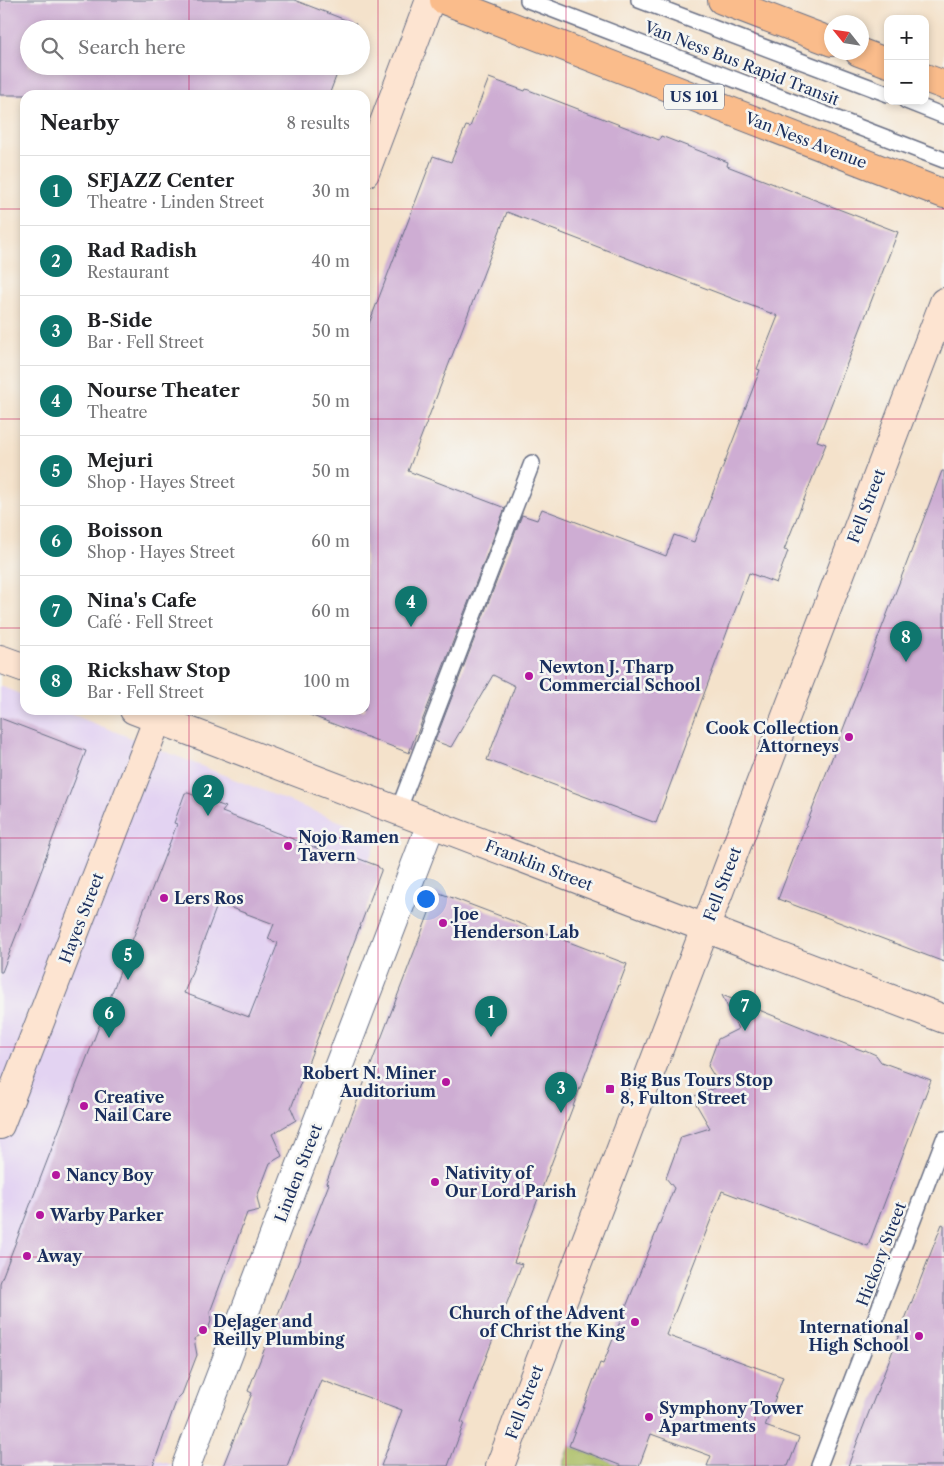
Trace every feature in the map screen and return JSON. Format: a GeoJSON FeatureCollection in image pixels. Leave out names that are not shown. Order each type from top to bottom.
{"type":"FeatureCollection","features":[{"type":"Feature","properties":{"kind":"highway","name":"Van Ness Avenue"},"geometry":{"type":"LineString","coordinates":[[444,0],[944,194]]}},
{"type":"Feature","properties":{"kind":"highway"},"geometry":{"type":"LineString","coordinates":[[722,0],[824,39]]}},
{"type":"Feature","properties":{"kind":"highway"},"geometry":{"type":"LineString","coordinates":[[869,56],[884,61]]}},
{"type":"Feature","properties":{"kind":"highway"},"geometry":{"type":"LineString","coordinates":[[929,79],[944,85]]}},
{"type":"Feature","properties":{"kind":"main road"},"geometry":{"type":"LineString","coordinates":[[370,160],[430,0]]}},
{"type":"Feature","properties":{"kind":"main road","name":"Fell Street"},"geometry":{"type":"LineString","coordinates":[[500,1466],[944,302]]}},
{"type":"Feature","properties":{"kind":"main road"},"geometry":{"type":"LineString","coordinates":[[0,659],[20,666]]}},
{"type":"Feature","properties":{"kind":"main road","name":"Hayes Street"},"geometry":{"type":"LineString","coordinates":[[0,1125],[150,715]]}},
{"type":"Feature","properties":{"kind":"main road","name":"Franklin Street"},"geometry":{"type":"LineString","coordinates":[[156,715],[398,811],[944,1019]]}},
{"type":"Feature","properties":{"kind":"street","name":"Linden Street"},"geometry":{"type":"LineString","coordinates":[[186,1466],[432,824]]}},
{"type":"Feature","properties":{"kind":"lane","name":"Van Ness Bus Rapid Transit"},"geometry":{"type":"LineString","coordinates":[[528,0],[944,160]]}},
{"type":"Feature","properties":{"kind":"lane","name":"Van Ness Bus Rapid Transit"},"geometry":{"type":"LineString","coordinates":[[639,0],[884,92]]}},
{"type":"Feature","properties":{"kind":"lane"},"geometry":{"type":"LineString","coordinates":[[916,105],[944,116]]}},
{"type":"Feature","properties":{"kind":"lane"},"geometry":{"type":"LineString","coordinates":[[398,811],[532,463]]}},
{"type":"Feature","properties":{"kind":"lane","name":"Hickory Street"},"geometry":{"type":"LineString","coordinates":[[819,1466],[944,1139]]}},
{"type":"Feature","properties":{"kind":"shaded area"},"geometry":{"type":"Polygon","coordinates":[[[0,686],[20,694],[20,715],[74,715],[379,837],[108,1446],[176,1466],[0,1466],[0,686]]]}},
{"type":"Feature","properties":{"kind":"green space"},"geometry":{"type":"Polygon","coordinates":[[[569,1446],[622,1466],[562,1466],[569,1446]]]}},
{"type":"Feature","properties":{"kind":"building"},"geometry":{"type":"Polygon","coordinates":[[[0,0],[294,0],[346,20],[20,20],[20,75],[337,75],[331,90],[20,90],[20,95],[0,95],[0,0]]]}},
{"type":"Feature","properties":{"kind":"building"},"geometry":{"type":"Polygon","coordinates":[[[489,78],[525,91],[526,89],[659,140],[661,136],[728,162],[727,166],[898,232],[817,441],[826,444],[784,550],[788,551],[776,583],[749,573],[656,823],[487,760],[515,686],[493,675],[451,747],[435,741],[522,515],[537,520],[542,509],[666,556],[674,535],[694,542],[760,370],[757,369],[778,316],[507,212],[408,471],[505,508],[417,734],[409,753],[310,715],[370,715],[370,321],[433,156],[451,162],[466,126],[470,127],[489,78]]]}},
{"type":"Feature","properties":{"kind":"building"},"geometry":{"type":"Polygon","coordinates":[[[942,471],[944,471],[944,962],[778,899],[942,471]]]}},
{"type":"Feature","properties":{"kind":"building"},"geometry":{"type":"Polygon","coordinates":[[[0,718],[86,751],[2,972],[0,972],[0,718]]]}},
{"type":"Feature","properties":{"kind":"building"},"geometry":{"type":"Polygon","coordinates":[[[185,793],[188,793],[226,807],[222,812],[340,857],[341,852],[378,866],[381,871],[291,1108],[296,1120],[272,1134],[282,1156],[270,1163],[257,1197],[260,1210],[247,1213],[210,1312],[211,1321],[208,1330],[194,1339],[197,1355],[182,1394],[177,1399],[153,1466],[0,1466],[0,1283],[177,824],[174,823],[185,793]],[[218,903],[184,993],[249,1017],[278,943],[268,939],[274,924],[218,903]]]}},
{"type":"Feature","properties":{"kind":"building"},"geometry":{"type":"Polygon","coordinates":[[[437,892],[627,964],[514,1262],[522,1264],[461,1422],[464,1423],[448,1466],[381,1466],[402,1410],[321,1380],[287,1466],[223,1466],[252,1393],[248,1391],[329,1184],[326,1183],[437,892]]]}},
{"type":"Feature","properties":{"kind":"building"},"geometry":{"type":"Polygon","coordinates":[[[722,995],[816,1033],[865,1050],[876,1055],[881,1062],[931,1080],[868,1246],[722,1191],[666,1335],[783,1377],[765,1426],[799,1438],[788,1466],[707,1466],[711,1456],[651,1434],[639,1466],[622,1466],[569,1446],[600,1363],[603,1364],[674,1188],[666,1178],[681,1137],[710,1128],[692,1097],[720,1086],[708,1066],[718,1039],[738,1029],[722,995]]]}},
{"type":"Feature","properties":{"kind":"building","name":"International High School"},"geometry":{"type":"Polygon","coordinates":[[[942,1224],[944,1225],[944,1466],[848,1466],[942,1224]]]}},
{"type":"Feature","properties":{"kind":"place","name":"Nourse Theater"},"geometry":{"type":"Point","coordinates":[411,627]}},
{"type":"Feature","properties":{"kind":"place","name":"Rickshaw Stop"},"geometry":{"type":"Point","coordinates":[906,662]}},
{"type":"Feature","properties":{"kind":"place","name":"Newton J. Tharp Commercial School"},"geometry":{"type":"Point","coordinates":[529,676]}},
{"type":"Feature","properties":{"kind":"place","name":"Cook Collection Attorneys"},"geometry":{"type":"Point","coordinates":[849,737]}},
{"type":"Feature","properties":{"kind":"place","name":"Rad Radish"},"geometry":{"type":"Point","coordinates":[208,816]}},
{"type":"Feature","properties":{"kind":"place","name":"Nojo Ramen Tavern"},"geometry":{"type":"Point","coordinates":[288,846]}},
{"type":"Feature","properties":{"kind":"place","name":"Lers Ros"},"geometry":{"type":"Point","coordinates":[164,898]}},
{"type":"Feature","properties":{"kind":"place","name":"Joe Henderson Lab"},"geometry":{"type":"Point","coordinates":[443,923]}},
{"type":"Feature","properties":{"kind":"place","name":"Mejuri"},"geometry":{"type":"Point","coordinates":[128,980]}},
{"type":"Feature","properties":{"kind":"place","name":"Nina's Cafe"},"geometry":{"type":"Point","coordinates":[745,1031]}},
{"type":"Feature","properties":{"kind":"place","name":"SFJAZZ Center"},"geometry":{"type":"Point","coordinates":[491,1037]}},
{"type":"Feature","properties":{"kind":"place","name":"Boisson"},"geometry":{"type":"Point","coordinates":[109,1038]}},
{"type":"Feature","properties":{"kind":"place","name":"Robert N. Miner Auditorium"},"geometry":{"type":"Point","coordinates":[446,1082]}},
{"type":"Feature","properties":{"kind":"place","name":"Big Bus Tours Stop 8, Fulton Street"},"geometry":{"type":"Point","coordinates":[610,1089]}},
{"type":"Feature","properties":{"kind":"place","name":"Creative Nail Care"},"geometry":{"type":"Point","coordinates":[84,1106]}},
{"type":"Feature","properties":{"kind":"place","name":"B-Side"},"geometry":{"type":"Point","coordinates":[561,1113]}},
{"type":"Feature","properties":{"kind":"place","name":"Nancy Boy"},"geometry":{"type":"Point","coordinates":[56,1175]}},
{"type":"Feature","properties":{"kind":"place","name":"Nativity of Our Lord Parish"},"geometry":{"type":"Point","coordinates":[435,1182]}},
{"type":"Feature","properties":{"kind":"place","name":"Warby Parker"},"geometry":{"type":"Point","coordinates":[40,1215]}},
{"type":"Feature","properties":{"kind":"place","name":"Away"},"geometry":{"type":"Point","coordinates":[27,1256]}},
{"type":"Feature","properties":{"kind":"place","name":"Church of the Advent of Christ the King"},"geometry":{"type":"Point","coordinates":[635,1322]}},
{"type":"Feature","properties":{"kind":"place","name":"DeJager and Reilly Plumbing"},"geometry":{"type":"Point","coordinates":[203,1330]}},
{"type":"Feature","properties":{"kind":"place","name":"International High School"},"geometry":{"type":"Point","coordinates":[919,1336]}},
{"type":"Feature","properties":{"kind":"place","name":"Symphony Tower Apartments"},"geometry":{"type":"Point","coordinates":[649,1417]}}]}
